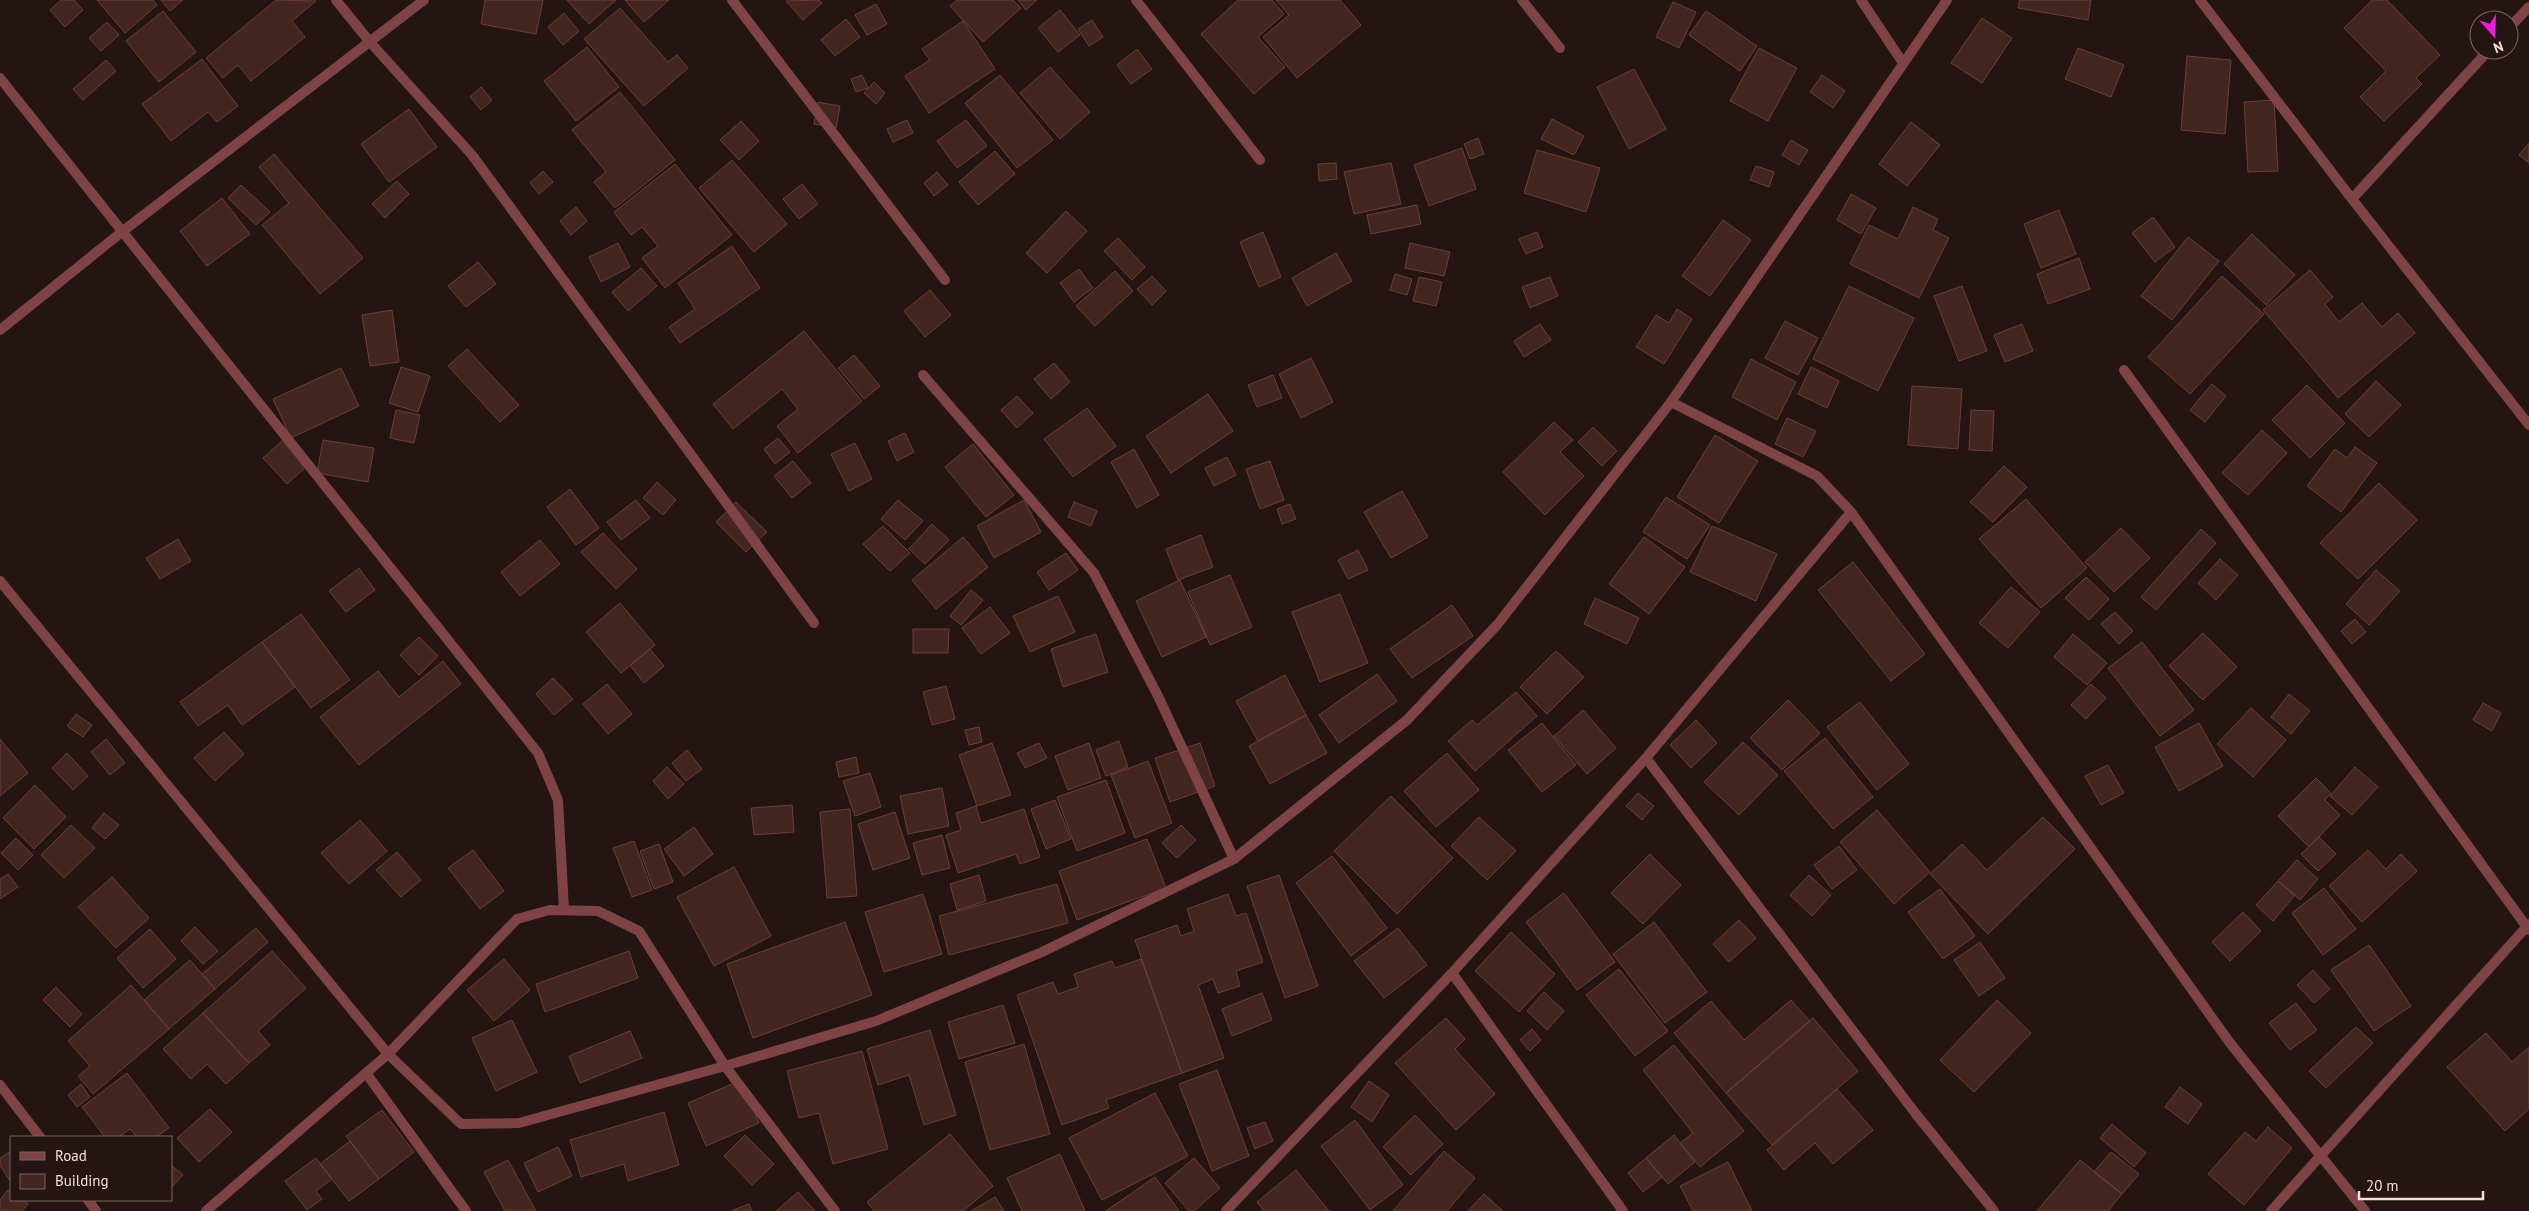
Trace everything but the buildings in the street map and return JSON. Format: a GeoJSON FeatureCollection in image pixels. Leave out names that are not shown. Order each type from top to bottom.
{"type":"FeatureCollection","features":[{"type":"Feature","properties":{"kind":"street"},"geometry":{"type":"LineString","coordinates":[[336,0],[369,41],[472,155],[814,623]]}},
{"type":"Feature","properties":{"kind":"street"},"geometry":{"type":"LineString","coordinates":[[0,330],[123,231],[424,0]]}},
{"type":"Feature","properties":{"kind":"street"},"geometry":{"type":"LineString","coordinates":[[732,0],[945,280]]}},
{"type":"Feature","properties":{"kind":"street"},"geometry":{"type":"LineString","coordinates":[[1136,0],[1260,160]]}},
{"type":"Feature","properties":{"kind":"street"},"geometry":{"type":"LineString","coordinates":[[1522,0],[1560,48]]}},
{"type":"Feature","properties":{"kind":"street"},"geometry":{"type":"LineString","coordinates":[[1861,0],[1903,63]]}},
{"type":"Feature","properties":{"kind":"street"},"geometry":{"type":"LineString","coordinates":[[0,581],[388,1054],[461,1124],[519,1123],[726,1066],[876,1021],[1042,952],[1234,859],[1407,720],[1498,625],[1671,402],[1947,0]]}},
{"type":"Feature","properties":{"kind":"street"},"geometry":{"type":"LineString","coordinates":[[2200,0],[2352,199],[2529,425]]}},
{"type":"Feature","properties":{"kind":"street"},"geometry":{"type":"LineString","coordinates":[[2519,17],[2529,6]]}},
{"type":"Feature","properties":{"kind":"street"},"geometry":{"type":"LineString","coordinates":[[2352,199],[2480,60]]}},
{"type":"Feature","properties":{"kind":"street"},"geometry":{"type":"LineString","coordinates":[[0,78],[538,753],[558,800],[564,910]]}},
{"type":"Feature","properties":{"kind":"street"},"geometry":{"type":"LineString","coordinates":[[2124,370],[2528,927],[2271,1211]]}},
{"type":"Feature","properties":{"kind":"street"},"geometry":{"type":"LineString","coordinates":[[923,375],[1094,573],[1158,696],[1234,859]]}},
{"type":"Feature","properties":{"kind":"street"},"geometry":{"type":"LineString","coordinates":[[1671,402],[1817,476],[1851,512],[2230,1043],[2365,1211]]}},
{"type":"Feature","properties":{"kind":"street"},"geometry":{"type":"LineString","coordinates":[[1226,1211],[1452,973],[1646,758],[1851,512]]}},
{"type":"Feature","properties":{"kind":"street"},"geometry":{"type":"LineString","coordinates":[[1646,758],[1916,1114],[1994,1211]]}},
{"type":"Feature","properties":{"kind":"street"},"geometry":{"type":"LineString","coordinates":[[206,1211],[388,1054],[517,919],[550,910],[564,910],[598,911],[639,931],[726,1066],[835,1211]]}},
{"type":"Feature","properties":{"kind":"street"},"geometry":{"type":"LineString","coordinates":[[1452,973],[1624,1211]]}},
{"type":"Feature","properties":{"kind":"street"},"geometry":{"type":"LineString","coordinates":[[366,1073],[466,1211]]}},
{"type":"Feature","properties":{"kind":"street"},"geometry":{"type":"LineString","coordinates":[[0,1085],[39,1136]]}}]}
